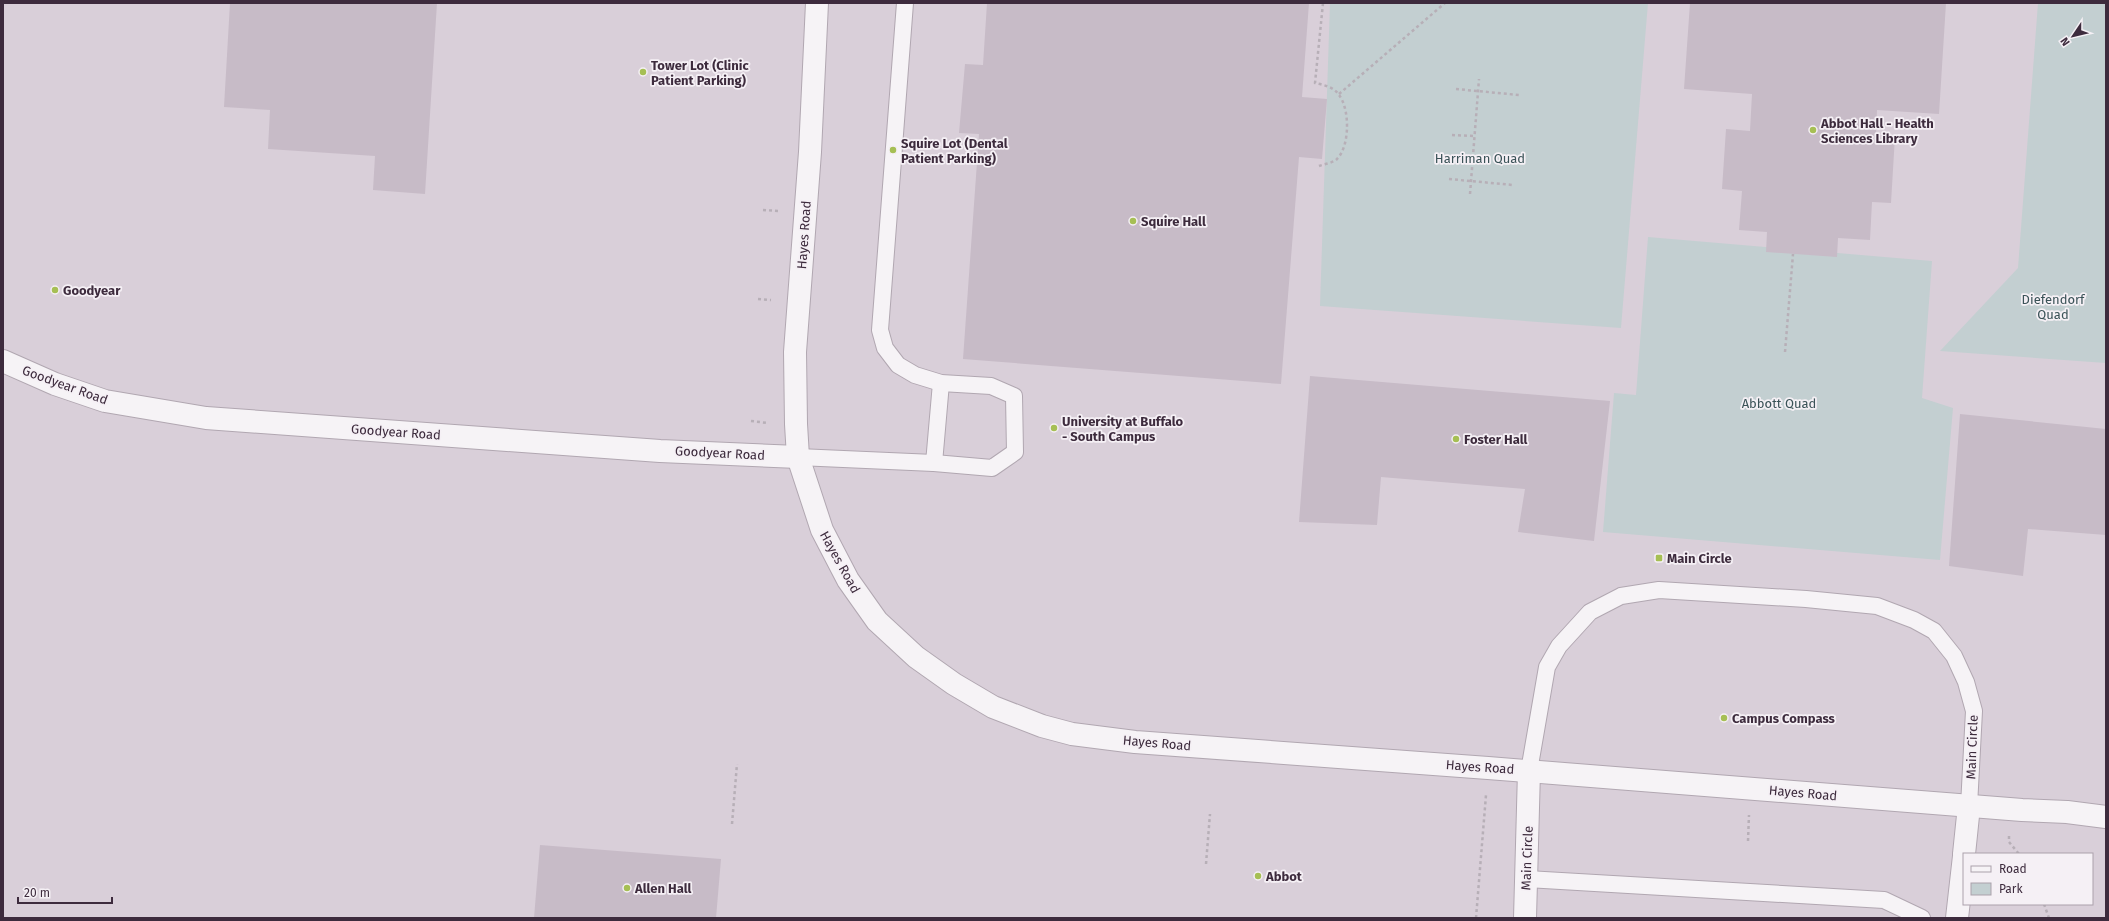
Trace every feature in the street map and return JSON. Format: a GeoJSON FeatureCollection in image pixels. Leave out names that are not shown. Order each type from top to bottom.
{"type":"FeatureCollection","features":[{"type":"Feature","properties":{"kind":"street","name":"Hayes Road"},"geometry":{"type":"LineString","coordinates":[[817,3],[810,152],[795,352],[798,457],[822,530],[848,580],[877,621],[916,657],[954,684],[993,707],[1042,726],[1072,734],[1135,742],[1970,806],[2067,812],[2106,817]]}},
{"type":"Feature","properties":{"kind":"street","name":"Goodyear Road"},"geometry":{"type":"LineString","coordinates":[[3,361],[55,384],[105,401],[206,418],[652,450],[798,457]]}},
{"type":"Feature","properties":{"kind":"street","name":"Main Circle"},"geometry":{"type":"LineString","coordinates":[[1525,918],[1529,771]]}},
{"type":"Feature","properties":{"kind":"street","name":"Main Circle"},"geometry":{"type":"LineString","coordinates":[[1964,853],[1970,806]]}},
{"type":"Feature","properties":{"kind":"street","name":"Main Circle"},"geometry":{"type":"LineString","coordinates":[[1957,918],[1963,864]]}},
{"type":"Feature","properties":{"kind":"lane"},"geometry":{"type":"LineString","coordinates":[[798,457],[934,463],[992,468],[1015,452],[1014,396],[991,386],[941,383],[915,375],[898,365],[885,348],[880,330],[906,3]]}},
{"type":"Feature","properties":{"kind":"lane"},"geometry":{"type":"LineString","coordinates":[[934,463],[941,383]]}},
{"type":"Feature","properties":{"kind":"lane","name":"Main Circle"},"geometry":{"type":"LineString","coordinates":[[1529,771],[1548,667],[1559,646],[1572,630],[1595,609],[1621,596],[1659,590],[1806,599],[1877,606],[1914,620],[1934,631],[1954,656],[1966,682],[1974,711],[1970,806]]}},
{"type":"Feature","properties":{"kind":"lane"},"geometry":{"type":"LineString","coordinates":[[1527,878],[1884,900],[1922,918]]}},
{"type":"Feature","properties":{"kind":"path"},"geometry":{"type":"LineString","coordinates":[[1319,166],[1336,160],[1344,148],[1347,126],[1346,108],[1339,94],[1327,85],[1315,83],[1322,3]]}},
{"type":"Feature","properties":{"kind":"path"},"geometry":{"type":"LineString","coordinates":[[1339,94],[1445,3]]}},
{"type":"Feature","properties":{"kind":"path"},"geometry":{"type":"LineString","coordinates":[[1470,194],[1479,79]]}},
{"type":"Feature","properties":{"kind":"path"},"geometry":{"type":"LineString","coordinates":[[1456,89],[1478,92],[1519,94]]}},
{"type":"Feature","properties":{"kind":"path"},"geometry":{"type":"LineString","coordinates":[[1452,135],[1474,136]]}},
{"type":"Feature","properties":{"kind":"path"},"geometry":{"type":"LineString","coordinates":[[1449,179],[1513,185]]}},
{"type":"Feature","properties":{"kind":"path"},"geometry":{"type":"LineString","coordinates":[[763,210],[785,212]]}},
{"type":"Feature","properties":{"kind":"path"},"geometry":{"type":"LineString","coordinates":[[1785,352],[1793,254]]}},
{"type":"Feature","properties":{"kind":"path"},"geometry":{"type":"LineString","coordinates":[[758,299],[777,300]]}},
{"type":"Feature","properties":{"kind":"path"},"geometry":{"type":"LineString","coordinates":[[751,421],[773,423]]}},
{"type":"Feature","properties":{"kind":"path"},"geometry":{"type":"LineString","coordinates":[[732,824],[737,764]]}},
{"type":"Feature","properties":{"kind":"path"},"geometry":{"type":"LineString","coordinates":[[1476,918],[1486,788]]}},
{"type":"Feature","properties":{"kind":"path"},"geometry":{"type":"LineString","coordinates":[[1206,864],[1210,814]]}},
{"type":"Feature","properties":{"kind":"path"},"geometry":{"type":"LineString","coordinates":[[1748,841],[1750,814]]}},
{"type":"Feature","properties":{"kind":"path"},"geometry":{"type":"LineString","coordinates":[[2009,842],[2018,853]]}},
{"type":"Feature","properties":{"kind":"path"},"geometry":{"type":"LineString","coordinates":[[2044,905],[2049,918]]}},
{"type":"Feature","properties":{"kind":"shaded area","name":"University at Buffalo - South Campus"},"geometry":{"type":"Polygon","coordinates":[[[3,3],[2106,3],[2106,918],[3,918],[3,3]]]}},
{"type":"Feature","properties":{"kind":"green space","name":"Harriman Quad"},"geometry":{"type":"Polygon","coordinates":[[[1330,3],[1648,3],[1621,328],[1320,306],[1330,3]]]}},
{"type":"Feature","properties":{"kind":"green space","name":"Diefendorf Quad"},"geometry":{"type":"Polygon","coordinates":[[[2038,3],[2106,3],[2106,363],[1940,351],[2018,268],[2038,3]]]}},
{"type":"Feature","properties":{"kind":"green space","name":"Abbott Quad"},"geometry":{"type":"Polygon","coordinates":[[[1648,237],[1932,261],[1922,398],[1953,408],[1940,560],[1603,532],[1614,393],[1636,395],[1648,237]]]}},
{"type":"Feature","properties":{"kind":"building"},"geometry":{"type":"Polygon","coordinates":[[[230,3],[437,3],[425,194],[373,190],[375,156],[268,149],[270,110],[224,107],[230,3]]]}},
{"type":"Feature","properties":{"kind":"building","name":"Squire Hall"},"geometry":{"type":"Polygon","coordinates":[[[987,3],[1309,3],[1302,97],[1327,99],[1322,159],[1299,157],[1281,384],[963,359],[979,134],[959,133],[965,64],[983,65],[987,3]]]}},
{"type":"Feature","properties":{"kind":"building","name":"Abbot Hall - Health Sciences Library"},"geometry":{"type":"Polygon","coordinates":[[[1690,3],[1946,3],[1939,114],[1877,110],[1876,135],[1895,136],[1891,203],[1872,202],[1870,240],[1838,238],[1837,257],[1766,252],[1767,232],[1739,230],[1742,191],[1722,189],[1726,129],[1750,131],[1752,94],[1684,89],[1690,3]]]}},
{"type":"Feature","properties":{"kind":"building","name":"Foster Hall"},"geometry":{"type":"Polygon","coordinates":[[[1310,376],[1610,401],[1594,541],[1518,532],[1525,489],[1381,477],[1377,525],[1299,522],[1310,376]]]}},
{"type":"Feature","properties":{"kind":"building"},"geometry":{"type":"Polygon","coordinates":[[[1960,414],[2106,429],[2106,535],[2028,529],[2023,576],[1949,566],[1960,414]]]}},
{"type":"Feature","properties":{"kind":"building","name":"Allen Hall"},"geometry":{"type":"Polygon","coordinates":[[[540,845],[721,859],[716,918],[534,918],[540,845]]]}},
{"type":"Feature","properties":{"kind":"place","name":"Tower Lot (Clinic Patient Parking)"},"geometry":{"type":"Point","coordinates":[643,72]}},
{"type":"Feature","properties":{"kind":"place","name":"Abbot Hall - Health Sciences Library"},"geometry":{"type":"Point","coordinates":[1813,130]}},
{"type":"Feature","properties":{"kind":"place","name":"Squire Lot (Dental Patient Parking)"},"geometry":{"type":"Point","coordinates":[893,150]}},
{"type":"Feature","properties":{"kind":"place","name":"Squire Hall"},"geometry":{"type":"Point","coordinates":[1133,221]}},
{"type":"Feature","properties":{"kind":"place","name":"Goodyear"},"geometry":{"type":"Point","coordinates":[55,290]}},
{"type":"Feature","properties":{"kind":"place","name":"University at Buffalo - South Campus"},"geometry":{"type":"Point","coordinates":[1054,428]}},
{"type":"Feature","properties":{"kind":"place","name":"Foster Hall"},"geometry":{"type":"Point","coordinates":[1456,439]}},
{"type":"Feature","properties":{"kind":"place","name":"Main Circle"},"geometry":{"type":"Point","coordinates":[1659,558]}},
{"type":"Feature","properties":{"kind":"place","name":"Campus Compass"},"geometry":{"type":"Point","coordinates":[1724,718]}},
{"type":"Feature","properties":{"kind":"place","name":"Abbot"},"geometry":{"type":"Point","coordinates":[1258,876]}},
{"type":"Feature","properties":{"kind":"place","name":"Allen Hall"},"geometry":{"type":"Point","coordinates":[627,888]}}]}
